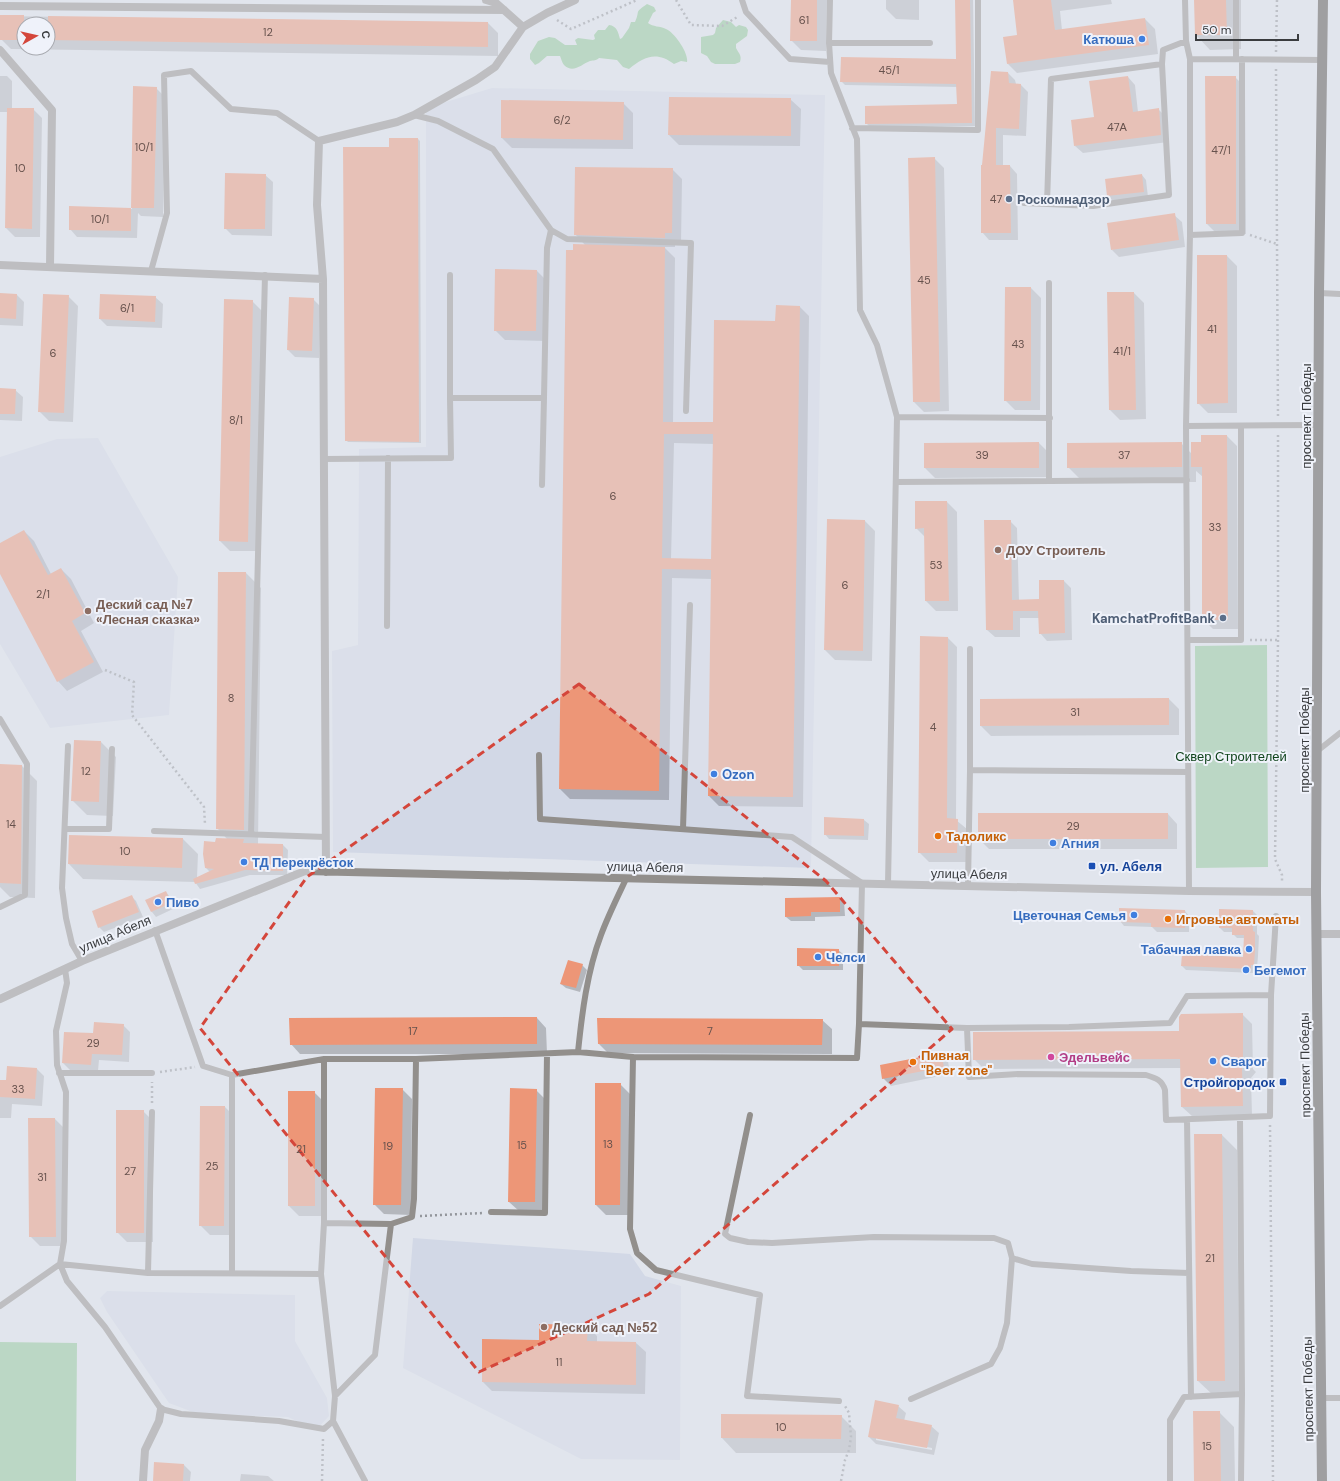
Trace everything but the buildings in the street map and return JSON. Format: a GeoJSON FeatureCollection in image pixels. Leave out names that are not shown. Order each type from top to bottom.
{"type":"FeatureCollection","features":[{"type":"Feature","properties":{"kind":"main road","name":"проспект Победы"},"geometry":{"type":"LineString","coordinates":[[1322,1481],[1316,752],[1320,425],[1319,293],[1323,0]]}},
{"type":"Feature","properties":{"kind":"street"},"geometry":{"type":"LineString","coordinates":[[486,0],[496,3],[523,27]]}},
{"type":"Feature","properties":{"kind":"street"},"geometry":{"type":"LineString","coordinates":[[326,872],[323,279],[317,205],[318,141],[397,122],[414,115],[495,68],[523,27],[547,13],[575,0]]}},
{"type":"Feature","properties":{"kind":"street"},"geometry":{"type":"LineString","coordinates":[[0,6],[504,10]]}},
{"type":"Feature","properties":{"kind":"street"},"geometry":{"type":"LineString","coordinates":[[0,50],[52,110],[50,267]]}},
{"type":"Feature","properties":{"kind":"street"},"geometry":{"type":"LineString","coordinates":[[0,265],[265,275],[323,279]]}},
{"type":"Feature","properties":{"kind":"street","name":"улица Абеля"},"geometry":{"type":"LineString","coordinates":[[0,999],[82,961],[155,930],[306,871],[1189,891],[1316,892]]}},
{"type":"Feature","properties":{"kind":"street"},"geometry":{"type":"LineString","coordinates":[[1317,934],[1340,934]]}},
{"type":"Feature","properties":{"kind":"street"},"geometry":{"type":"LineString","coordinates":[[143,1481],[145,1450],[159,1421],[161,1409]]}},
{"type":"Feature","properties":{"kind":"lane"},"geometry":{"type":"LineString","coordinates":[[742,0],[746,12],[790,59],[830,62]]}},
{"type":"Feature","properties":{"kind":"lane"},"geometry":{"type":"LineString","coordinates":[[830,0],[829,43],[831,73],[856,139],[860,310],[877,345],[897,417],[888,884]]}},
{"type":"Feature","properties":{"kind":"lane"},"geometry":{"type":"LineString","coordinates":[[852,128],[978,130],[978,0]]}},
{"type":"Feature","properties":{"kind":"lane"},"geometry":{"type":"LineString","coordinates":[[1185,0],[1186,41],[1190,59],[1190,235],[1186,426],[1189,891]]}},
{"type":"Feature","properties":{"kind":"lane"},"geometry":{"type":"LineString","coordinates":[[1190,235],[1242,233],[1239,59],[1236,0]]}},
{"type":"Feature","properties":{"kind":"lane"},"geometry":{"type":"LineString","coordinates":[[1024,203],[1093,206],[1168,195],[1162,64],[1163,50],[1186,41]]}},
{"type":"Feature","properties":{"kind":"lane"},"geometry":{"type":"LineString","coordinates":[[829,43],[930,43]]}},
{"type":"Feature","properties":{"kind":"lane"},"geometry":{"type":"LineString","coordinates":[[1190,59],[1323,60]]}},
{"type":"Feature","properties":{"kind":"lane"},"geometry":{"type":"LineString","coordinates":[[1046,204],[1051,79],[1162,64]]}},
{"type":"Feature","properties":{"kind":"lane"},"geometry":{"type":"LineString","coordinates":[[151,271],[167,213],[164,75],[191,71],[231,109],[277,113],[318,141]]}},
{"type":"Feature","properties":{"kind":"lane"},"geometry":{"type":"LineString","coordinates":[[414,115],[438,121],[493,149],[551,230],[567,239],[691,243],[686,411]]}},
{"type":"Feature","properties":{"kind":"lane"},"geometry":{"type":"LineString","coordinates":[[542,485],[547,248],[551,230]]}},
{"type":"Feature","properties":{"kind":"lane"},"geometry":{"type":"LineString","coordinates":[[251,834],[265,275]]}},
{"type":"Feature","properties":{"kind":"lane"},"geometry":{"type":"LineString","coordinates":[[324,459],[451,458],[450,275]]}},
{"type":"Feature","properties":{"kind":"lane"},"geometry":{"type":"LineString","coordinates":[[1049,283],[1049,481]]}},
{"type":"Feature","properties":{"kind":"lane"},"geometry":{"type":"LineString","coordinates":[[1319,293],[1340,294]]}},
{"type":"Feature","properties":{"kind":"lane"},"geometry":{"type":"LineString","coordinates":[[450,398],[544,398]]}},
{"type":"Feature","properties":{"kind":"lane"},"geometry":{"type":"LineString","coordinates":[[897,417],[1050,418]]}},
{"type":"Feature","properties":{"kind":"lane"},"geometry":{"type":"LineString","coordinates":[[1186,426],[1320,425]]}},
{"type":"Feature","properties":{"kind":"lane"},"geometry":{"type":"LineString","coordinates":[[1188,640],[1241,640],[1241,426]]}},
{"type":"Feature","properties":{"kind":"lane"},"geometry":{"type":"LineString","coordinates":[[386,626],[388,458]]}},
{"type":"Feature","properties":{"kind":"lane"},"geometry":{"type":"LineString","coordinates":[[896,482],[1187,480]]}},
{"type":"Feature","properties":{"kind":"lane"},"geometry":{"type":"LineString","coordinates":[[683,829],[690,604]]}},
{"type":"Feature","properties":{"kind":"lane"},"geometry":{"type":"LineString","coordinates":[[968,886],[970,649]]}},
{"type":"Feature","properties":{"kind":"lane"},"geometry":{"type":"LineString","coordinates":[[0,719],[27,764],[24,894],[0,907]]}},
{"type":"Feature","properties":{"kind":"lane"},"geometry":{"type":"LineString","coordinates":[[1316,752],[1340,733]]}},
{"type":"Feature","properties":{"kind":"lane"},"geometry":{"type":"LineString","coordinates":[[68,746],[62,888],[66,918],[72,944],[82,961]]}},
{"type":"Feature","properties":{"kind":"lane"},"geometry":{"type":"LineString","coordinates":[[65,829],[109,829],[112,749]]}},
{"type":"Feature","properties":{"kind":"lane"},"geometry":{"type":"LineString","coordinates":[[155,930],[203,1066],[232,1075],[324,1059],[416,1059],[578,1052],[633,1056],[857,1058],[862,883],[792,837],[540,819],[539,755]]}},
{"type":"Feature","properties":{"kind":"lane"},"geometry":{"type":"LineString","coordinates":[[970,770],[1188,772]]}},
{"type":"Feature","properties":{"kind":"lane"},"geometry":{"type":"LineString","coordinates":[[154,831],[326,837]]}},
{"type":"Feature","properties":{"kind":"lane"},"geometry":{"type":"LineString","coordinates":[[578,1052],[585,1000],[593,960],[601,934],[626,879]]}},
{"type":"Feature","properties":{"kind":"lane"},"geometry":{"type":"LineString","coordinates":[[967,1028],[968,1076],[1018,1074],[1146,1075],[1158,1079],[1163,1085],[1165,1090],[1166,1120],[1270,1116],[1271,995],[1276,916]]}},
{"type":"Feature","properties":{"kind":"lane"},"geometry":{"type":"LineString","coordinates":[[66,969],[67,983],[56,1031],[56,1065],[66,1092],[64,1241],[60,1264],[66,1281],[105,1327],[161,1409],[181,1414],[279,1421],[324,1429],[333,1421]]}},
{"type":"Feature","properties":{"kind":"lane"},"geometry":{"type":"LineString","coordinates":[[859,1024],[967,1028],[1068,1027],[1170,1023],[1187,996],[1271,995]]}},
{"type":"Feature","properties":{"kind":"lane"},"geometry":{"type":"LineString","coordinates":[[491,1212],[545,1213],[547,1054]]}},
{"type":"Feature","properties":{"kind":"lane"},"geometry":{"type":"LineString","coordinates":[[633,1056],[630,1229],[637,1253],[656,1270],[760,1295],[747,1396],[839,1400]]}},
{"type":"Feature","properties":{"kind":"lane"},"geometry":{"type":"LineString","coordinates":[[324,1059],[324,1223],[321,1274],[335,1396],[333,1421],[365,1481]]}},
{"type":"Feature","properties":{"kind":"lane"},"geometry":{"type":"LineString","coordinates":[[324,1223],[391,1224],[412,1217],[414,1199],[416,1059]]}},
{"type":"Feature","properties":{"kind":"lane"},"geometry":{"type":"LineString","coordinates":[[59,1073],[152,1073]]}},
{"type":"Feature","properties":{"kind":"lane"},"geometry":{"type":"LineString","coordinates":[[232,1075],[232,1273]]}},
{"type":"Feature","properties":{"kind":"lane"},"geometry":{"type":"LineString","coordinates":[[148,1273],[152,1112]]}},
{"type":"Feature","properties":{"kind":"lane"},"geometry":{"type":"LineString","coordinates":[[750,1115],[725,1234],[730,1238],[748,1242],[772,1243],[874,1237],[994,1238],[1008,1243],[1012,1258],[1007,1323],[1000,1348],[991,1364],[911,1400]]}},
{"type":"Feature","properties":{"kind":"lane"},"geometry":{"type":"LineString","coordinates":[[1240,1118],[1242,1394],[1241,1481]]}},
{"type":"Feature","properties":{"kind":"lane"},"geometry":{"type":"LineString","coordinates":[[1187,1120],[1191,1397]]}},
{"type":"Feature","properties":{"kind":"lane"},"geometry":{"type":"LineString","coordinates":[[335,1396],[375,1355],[391,1224]]}},
{"type":"Feature","properties":{"kind":"lane"},"geometry":{"type":"LineString","coordinates":[[1012,1258],[1032,1264],[1189,1273]]}},
{"type":"Feature","properties":{"kind":"lane"},"geometry":{"type":"LineString","coordinates":[[0,1306],[60,1264],[148,1273],[321,1274]]}},
{"type":"Feature","properties":{"kind":"lane"},"geometry":{"type":"LineString","coordinates":[[1170,1481],[1170,1420],[1184,1397],[1242,1394]]}},
{"type":"Feature","properties":{"kind":"lane"},"geometry":{"type":"LineString","coordinates":[[1322,1398],[1340,1398]]}},
{"type":"Feature","properties":{"kind":"path"},"geometry":{"type":"LineString","coordinates":[[547,13],[571,29],[637,0]]}},
{"type":"Feature","properties":{"kind":"path"},"geometry":{"type":"LineString","coordinates":[[676,0],[691,25],[722,26],[746,12]]}},
{"type":"Feature","properties":{"kind":"path"},"geometry":{"type":"LineString","coordinates":[[1277,0],[1278,640],[1275,859],[1282,875],[1281,892]]}},
{"type":"Feature","properties":{"kind":"path"},"geometry":{"type":"LineString","coordinates":[[1242,233],[1277,244]]}},
{"type":"Feature","properties":{"kind":"path"},"geometry":{"type":"LineString","coordinates":[[1241,640],[1278,640]]}},
{"type":"Feature","properties":{"kind":"path"},"geometry":{"type":"LineString","coordinates":[[105,670],[134,682],[132,715],[204,807],[205,832]]}},
{"type":"Feature","properties":{"kind":"path"},"geometry":{"type":"LineString","coordinates":[[152,1112],[152,1073],[203,1066]]}},
{"type":"Feature","properties":{"kind":"path"},"geometry":{"type":"LineString","coordinates":[[1270,1116],[1273,1481]]}},
{"type":"Feature","properties":{"kind":"path"},"geometry":{"type":"LineString","coordinates":[[412,1217],[491,1212]]}},
{"type":"Feature","properties":{"kind":"path"},"geometry":{"type":"LineString","coordinates":[[839,1400],[849,1413],[851,1430],[849,1450],[845,1460],[841,1481]]}},
{"type":"Feature","properties":{"kind":"path"},"geometry":{"type":"LineString","coordinates":[[322,1481],[324,1429]]}},
{"type":"Feature","properties":{"kind":"highlighted area"},"geometry":{"type":"Polygon","coordinates":[[[579,684],[826,881],[952,1029],[649,1294],[479,1372],[200,1028],[307,877],[579,684]]]}},
{"type":"Feature","properties":{"kind":"shaded area"},"geometry":{"type":"Polygon","coordinates":[[[492,88],[825,95],[811,868],[333,852],[332,651],[358,645],[359,449],[426,447],[426,108],[492,88]]]}},
{"type":"Feature","properties":{"kind":"shaded area","name":"Деский сад №7 «Лесная сказка»"},"geometry":{"type":"Polygon","coordinates":[[[98,438],[178,577],[169,715],[50,728],[0,644],[0,457],[57,439],[98,438]]]}},
{"type":"Feature","properties":{"kind":"shaded area","name":"Деский сад №52"},"geometry":{"type":"Polygon","coordinates":[[[413,1238],[630,1254],[645,1276],[681,1286],[680,1460],[581,1459],[403,1368],[413,1238]]]}},
{"type":"Feature","properties":{"kind":"shaded area"},"geometry":{"type":"Polygon","coordinates":[[[107,1291],[295,1295],[295,1341],[327,1398],[329,1416],[316,1430],[288,1417],[198,1414],[169,1403],[107,1312],[100,1298],[107,1291]]]}},
{"type":"Feature","properties":{"kind":"green space"},"geometry":{"type":"Polygon","coordinates":[[[647,4],[654,7],[656,11],[653,13],[648,23],[666,29],[673,34],[686,53],[687,62],[681,61],[674,64],[662,57],[656,56],[645,58],[629,69],[623,67],[617,60],[599,58],[577,68],[571,69],[564,65],[560,56],[547,56],[535,65],[530,59],[530,54],[538,41],[549,37],[555,38],[565,45],[577,45],[575,40],[578,38],[593,40],[595,39],[594,35],[598,30],[605,30],[609,25],[615,28],[620,39],[629,28],[631,22],[635,22],[639,11],[647,4]]]}},
{"type":"Feature","properties":{"kind":"green space"},"geometry":{"type":"Polygon","coordinates":[[[723,20],[731,22],[736,27],[739,25],[746,27],[748,30],[747,36],[736,44],[736,48],[741,58],[740,62],[735,64],[715,64],[711,62],[707,56],[701,53],[701,37],[713,35],[716,28],[723,20]]]}},
{"type":"Feature","properties":{"kind":"green space","name":"Сквер Строителей"},"geometry":{"type":"Polygon","coordinates":[[[1267,645],[1268,867],[1196,868],[1195,646],[1267,645]]]}},
{"type":"Feature","properties":{"kind":"green space"},"geometry":{"type":"Polygon","coordinates":[[[0,1342],[77,1343],[76,1481],[0,1481],[0,1342]]]}},
{"type":"Feature","properties":{"kind":"place","name":"Катюша"},"geometry":{"type":"Point","coordinates":[1142,39]}},
{"type":"Feature","properties":{"kind":"place","name":"Роскомнадзор"},"geometry":{"type":"Point","coordinates":[1009,199]}},
{"type":"Feature","properties":{"kind":"place","name":"ДОУ Строитель"},"geometry":{"type":"Point","coordinates":[998,550]}},
{"type":"Feature","properties":{"kind":"place","name":"Деский сад №7 «Лесная сказка»"},"geometry":{"type":"Point","coordinates":[88,611]}},
{"type":"Feature","properties":{"kind":"place","name":"KamchatProfitBank"},"geometry":{"type":"Point","coordinates":[1223,618]}},
{"type":"Feature","properties":{"kind":"place","name":"Ozon"},"geometry":{"type":"Point","coordinates":[714,774]}},
{"type":"Feature","properties":{"kind":"place","name":"Тадоликс"},"geometry":{"type":"Point","coordinates":[938,836]}},
{"type":"Feature","properties":{"kind":"place","name":"Агния"},"geometry":{"type":"Point","coordinates":[1053,843]}},
{"type":"Feature","properties":{"kind":"place","name":"ТД Перекрёсток"},"geometry":{"type":"Point","coordinates":[244,862]}},
{"type":"Feature","properties":{"kind":"place","name":"ул. Абеля"},"geometry":{"type":"Point","coordinates":[1092,866]}},
{"type":"Feature","properties":{"kind":"place","name":"Пиво"},"geometry":{"type":"Point","coordinates":[158,902]}},
{"type":"Feature","properties":{"kind":"place","name":"Цветочная Семья"},"geometry":{"type":"Point","coordinates":[1134,915]}},
{"type":"Feature","properties":{"kind":"place","name":"Игровые автоматы"},"geometry":{"type":"Point","coordinates":[1168,919]}},
{"type":"Feature","properties":{"kind":"place","name":"Табачная лавка"},"geometry":{"type":"Point","coordinates":[1249,949]}},
{"type":"Feature","properties":{"kind":"place","name":"Челси"},"geometry":{"type":"Point","coordinates":[818,957]}},
{"type":"Feature","properties":{"kind":"place","name":"Бегемот"},"geometry":{"type":"Point","coordinates":[1246,970]}},
{"type":"Feature","properties":{"kind":"place","name":"Эдельвейс"},"geometry":{"type":"Point","coordinates":[1051,1057]}},
{"type":"Feature","properties":{"kind":"place","name":"Сварог"},"geometry":{"type":"Point","coordinates":[1213,1061]}},
{"type":"Feature","properties":{"kind":"place","name":"Пивная \"Beer zone\""},"geometry":{"type":"Point","coordinates":[913,1062]}},
{"type":"Feature","properties":{"kind":"place","name":"Стройгородок"},"geometry":{"type":"Point","coordinates":[1283,1082]}},
{"type":"Feature","properties":{"kind":"place","name":"Деский сад №52"},"geometry":{"type":"Point","coordinates":[544,1327]}}]}
